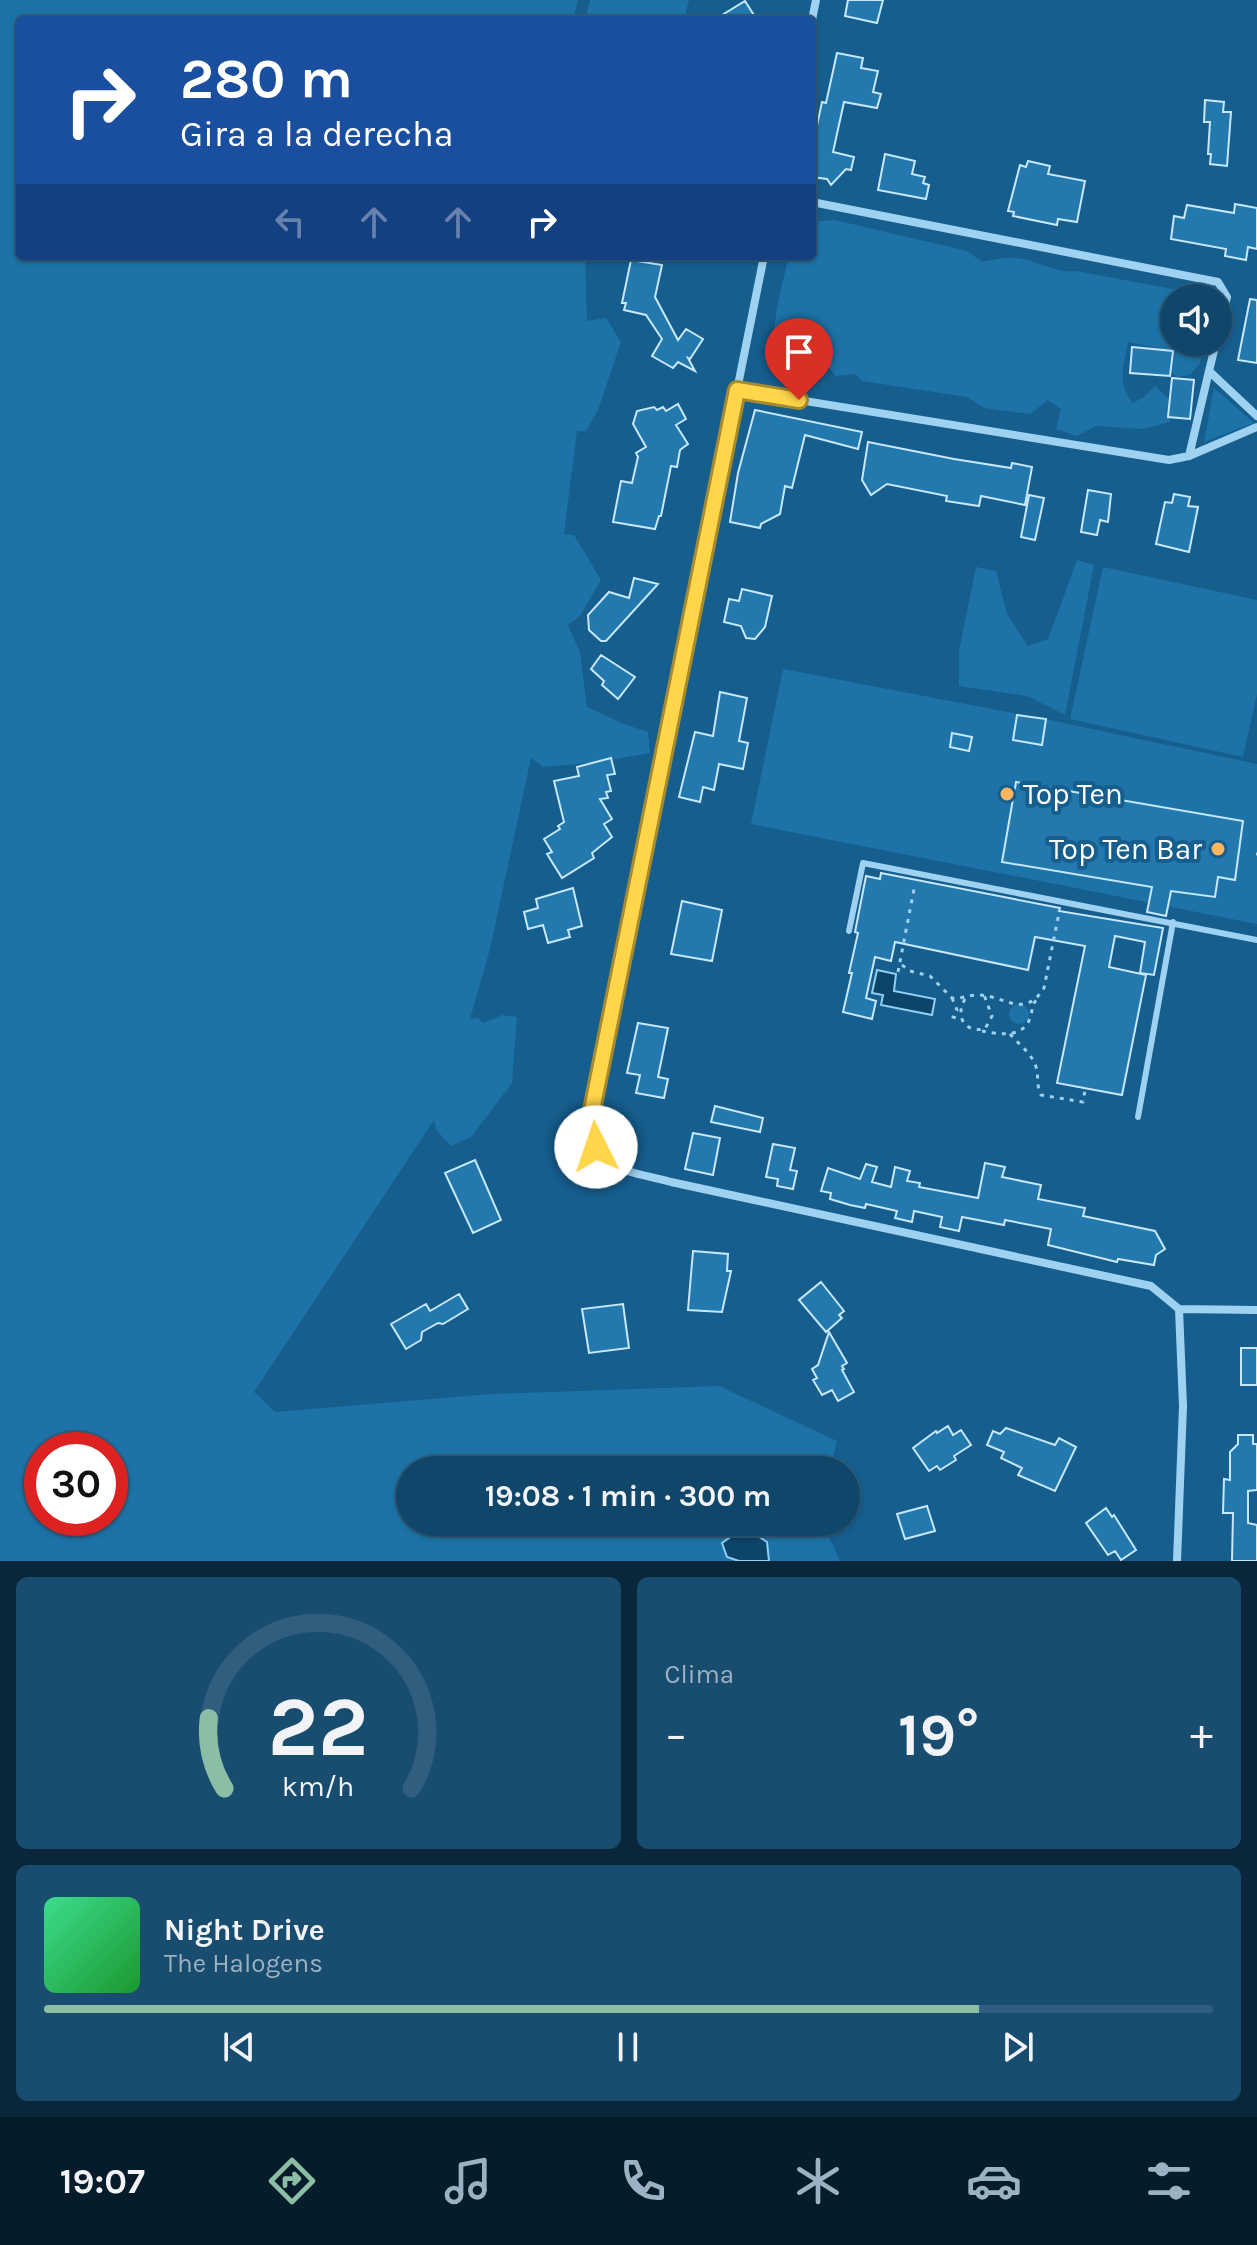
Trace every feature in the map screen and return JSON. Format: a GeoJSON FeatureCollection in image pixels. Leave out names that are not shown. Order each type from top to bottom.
{"type":"FeatureCollection","features":[{"type":"Feature","properties":{"kind":"street"},"geometry":{"type":"LineString","coordinates":[[816,203],[1219,284]]}},
{"type":"Feature","properties":{"kind":"street"},"geometry":{"type":"LineString","coordinates":[[763,260],[589,1125],[596,1147],[612,1166],[671,1182],[1151,1286],[1179,1309],[1257,1310]]}},
{"type":"Feature","properties":{"kind":"street"},"geometry":{"type":"LineString","coordinates":[[1189,456],[1213,356]]}},
{"type":"Feature","properties":{"kind":"street"},"geometry":{"type":"LineString","coordinates":[[1209,371],[1257,416]]}},
{"type":"Feature","properties":{"kind":"street"},"geometry":{"type":"LineString","coordinates":[[737,390],[1169,460],[1189,456],[1257,427]]}},
{"type":"Feature","properties":{"kind":"street"},"geometry":{"type":"LineString","coordinates":[[1177,1561],[1183,1406],[1179,1309]]}},
{"type":"Feature","properties":{"kind":"lane"},"geometry":{"type":"LineString","coordinates":[[849,931],[863,863],[1257,940]]}},
{"type":"Feature","properties":{"kind":"lane"},"geometry":{"type":"LineString","coordinates":[[1138,1117],[1173,922]]}},
{"type":"Feature","properties":{"kind":"path"},"geometry":{"type":"LineString","coordinates":[[898,972],[902,965],[917,872]]}},
{"type":"Feature","properties":{"kind":"path"},"geometry":{"type":"LineString","coordinates":[[968,996],[953,1017],[962,1020],[969,1029],[1010,1034],[1027,1024],[1031,1009],[1048,979],[1061,901]]}},
{"type":"Feature","properties":{"kind":"path"},"geometry":{"type":"LineString","coordinates":[[902,965],[910,971],[930,976],[952,998],[959,1010]]}},
{"type":"Feature","properties":{"kind":"path"},"geometry":{"type":"LineString","coordinates":[[952,998],[984,995],[1016,1004],[1039,997]]}},
{"type":"Feature","properties":{"kind":"path"},"geometry":{"type":"LineString","coordinates":[[984,995],[992,1016],[988,1026],[991,1033]]}},
{"type":"Feature","properties":{"kind":"path"},"geometry":{"type":"LineString","coordinates":[[990,1006],[998,1000]]}},
{"type":"Feature","properties":{"kind":"path"},"geometry":{"type":"LineString","coordinates":[[1027,1003],[1031,1009]]}},
{"type":"Feature","properties":{"kind":"path"},"geometry":{"type":"LineString","coordinates":[[978,1030],[988,1026]]}},
{"type":"Feature","properties":{"kind":"path"},"geometry":{"type":"LineString","coordinates":[[1010,1034],[1033,1060],[1041,1095],[1083,1102],[1085,1090]]}},
{"type":"Feature","properties":{"kind":"shaded area"},"geometry":{"type":"Polygon","coordinates":[[[0,0],[578,0],[574,16],[16,16],[16,260],[585,260],[587,321],[606,318],[621,342],[598,410],[586,431],[577,431],[564,534],[574,535],[601,580],[580,616],[568,625],[580,652],[587,707],[648,732],[650,753],[543,767],[531,758],[490,949],[470,1019],[477,1018],[484,1023],[502,1015],[517,1017],[512,1083],[471,1137],[451,1146],[437,1131],[434,1120],[254,1392],[275,1412],[491,1394],[719,1386],[837,1441],[833,1456],[396,1456],[396,1536],[828,1536],[840,1561],[0,1561],[0,0]]]}},
{"type":"Feature","properties":{"kind":"shaded area"},"geometry":{"type":"Polygon","coordinates":[[[590,0],[689,0],[685,16],[586,16],[590,0]]]}},
{"type":"Feature","properties":{"kind":"shaded area"},"geometry":{"type":"Polygon","coordinates":[[[835,220],[967,251],[982,262],[1022,259],[1060,270],[1160,287],[1160,348],[1128,342],[1123,382],[1133,403],[1155,386],[1169,399],[1170,422],[1143,429],[1096,426],[1077,436],[1056,429],[1061,409],[1048,400],[1030,414],[984,408],[967,397],[862,381],[855,374],[836,376],[827,366],[804,374],[779,376],[774,332],[788,260],[816,260],[816,222],[835,220]]]}},
{"type":"Feature","properties":{"kind":"shaded area"},"geometry":{"type":"Polygon","coordinates":[[[1164,356],[1201,356],[1200,363],[1190,375],[1177,377],[1167,368],[1164,356]]]}},
{"type":"Feature","properties":{"kind":"shaded area"},"geometry":{"type":"Polygon","coordinates":[[[1214,388],[1254,423],[1204,442],[1214,388]]]}},
{"type":"Feature","properties":{"kind":"shaded area"},"geometry":{"type":"Polygon","coordinates":[[[1077,560],[1094,565],[1065,715],[1027,696],[959,686],[959,651],[976,567],[996,571],[1007,614],[1028,646],[1048,639],[1077,560]]]}},
{"type":"Feature","properties":{"kind":"shaded area"},"geometry":{"type":"Polygon","coordinates":[[[1103,567],[1257,600],[1257,694],[1243,757],[1070,719],[1103,567]]]}},
{"type":"Feature","properties":{"kind":"shaded area","name":"Top Ten"},"geometry":{"type":"Polygon","coordinates":[[[783,669],[1050,720],[1257,764],[1257,924],[751,824],[783,669]]]}},
{"type":"Feature","properties":{"kind":"shaded area"},"geometry":{"type":"Polygon","coordinates":[[[877,970],[896,974],[894,991],[935,999],[932,1015],[881,1005],[883,995],[872,993],[877,970]]]}},
{"type":"Feature","properties":{"kind":"shaded area"},"geometry":{"type":"Polygon","coordinates":[[[1019,1004],[1026,1007],[1029,1014],[1026,1021],[1019,1024],[1012,1021],[1009,1014],[1012,1007],[1019,1004]]]}},
{"type":"Feature","properties":{"kind":"shaded area"},"geometry":{"type":"Polygon","coordinates":[[[732,1536],[758,1536],[767,1542],[769,1561],[739,1561],[727,1557],[722,1543],[732,1536]]]}},
{"type":"Feature","properties":{"kind":"building"},"geometry":{"type":"Polygon","coordinates":[[[848,0],[883,0],[877,23],[845,16],[848,0]]]}},
{"type":"Feature","properties":{"kind":"building"},"geometry":{"type":"Polygon","coordinates":[[[745,1],[754,16],[721,16],[745,1]]]}},
{"type":"Feature","properties":{"kind":"building"},"geometry":{"type":"Polygon","coordinates":[[[837,53],[863,58],[861,68],[878,71],[873,92],[881,94],[877,108],[844,102],[833,152],[854,157],[851,170],[846,169],[831,185],[827,179],[816,178],[816,130],[822,102],[826,103],[837,53]]]}},
{"type":"Feature","properties":{"kind":"building"},"geometry":{"type":"Polygon","coordinates":[[[1205,100],[1224,102],[1223,112],[1231,112],[1227,166],[1210,164],[1210,122],[1204,122],[1205,100]]]}},
{"type":"Feature","properties":{"kind":"building"},"geometry":{"type":"Polygon","coordinates":[[[885,154],[915,161],[912,174],[925,177],[923,183],[929,185],[926,199],[878,190],[885,154]]]}},
{"type":"Feature","properties":{"kind":"building"},"geometry":{"type":"Polygon","coordinates":[[[1028,161],[1050,166],[1048,174],[1085,181],[1077,222],[1058,219],[1057,225],[1013,216],[1014,212],[1008,211],[1020,165],[1026,167],[1028,161]]]}},
{"type":"Feature","properties":{"kind":"building"},"geometry":{"type":"Polygon","coordinates":[[[1235,204],[1257,208],[1257,249],[1248,247],[1246,260],[1225,256],[1226,249],[1171,239],[1174,216],[1184,218],[1187,205],[1234,213],[1235,204]]]}},
{"type":"Feature","properties":{"kind":"building"},"geometry":{"type":"Polygon","coordinates":[[[631,260],[662,265],[655,297],[678,340],[686,329],[703,339],[688,358],[695,371],[678,362],[673,368],[652,356],[662,339],[646,315],[624,310],[626,303],[622,303],[631,260]]]}},
{"type":"Feature","properties":{"kind":"building"},"geometry":{"type":"Polygon","coordinates":[[[1250,299],[1257,300],[1257,363],[1238,360],[1250,299]]]}},
{"type":"Feature","properties":{"kind":"building"},"geometry":{"type":"Polygon","coordinates":[[[1132,347],[1160,350],[1160,356],[1172,356],[1170,376],[1130,373],[1132,347]]]}},
{"type":"Feature","properties":{"kind":"building"},"geometry":{"type":"Polygon","coordinates":[[[1172,378],[1194,380],[1190,419],[1168,417],[1172,378]]]}},
{"type":"Feature","properties":{"kind":"building"},"geometry":{"type":"Polygon","coordinates":[[[678,404],[686,419],[676,425],[688,444],[680,450],[677,467],[671,466],[661,516],[655,529],[613,522],[621,481],[632,483],[638,457],[636,453],[646,447],[633,424],[637,411],[663,407],[666,411],[678,404]]]}},
{"type":"Feature","properties":{"kind":"building"},"geometry":{"type":"Polygon","coordinates":[[[755,410],[862,432],[858,449],[805,435],[792,488],[785,486],[780,514],[761,524],[760,528],[730,522],[738,473],[755,410]]]}},
{"type":"Feature","properties":{"kind":"building"},"geometry":{"type":"Polygon","coordinates":[[[868,442],[1011,468],[1012,463],[1032,467],[1025,505],[981,496],[979,506],[946,501],[947,496],[887,484],[871,495],[862,480],[868,442]]]}},
{"type":"Feature","properties":{"kind":"building"},"geometry":{"type":"Polygon","coordinates":[[[1088,490],[1111,494],[1108,522],[1100,520],[1097,535],[1081,532],[1088,490]]]}},
{"type":"Feature","properties":{"kind":"building"},"geometry":{"type":"Polygon","coordinates":[[[1174,494],[1190,497],[1188,506],[1198,507],[1189,552],[1156,544],[1165,502],[1172,503],[1174,494]]]}},
{"type":"Feature","properties":{"kind":"building"},"geometry":{"type":"Polygon","coordinates":[[[1029,495],[1044,498],[1035,540],[1021,537],[1029,495]]]}},
{"type":"Feature","properties":{"kind":"building"},"geometry":{"type":"Polygon","coordinates":[[[634,578],[658,584],[606,641],[601,641],[589,630],[588,615],[609,592],[629,598],[634,578]]]}},
{"type":"Feature","properties":{"kind":"building"},"geometry":{"type":"Polygon","coordinates":[[[742,589],[772,596],[765,627],[755,639],[746,638],[741,626],[724,622],[729,599],[739,601],[742,589]]]}},
{"type":"Feature","properties":{"kind":"building"},"geometry":{"type":"Polygon","coordinates":[[[601,655],[635,677],[618,699],[602,685],[604,681],[591,669],[601,655]]]}},
{"type":"Feature","properties":{"kind":"building"},"geometry":{"type":"Polygon","coordinates":[[[720,692],[747,698],[739,741],[748,743],[743,769],[719,764],[714,790],[703,787],[700,802],[679,797],[695,732],[713,736],[720,692]]]}},
{"type":"Feature","properties":{"kind":"building"},"geometry":{"type":"Polygon","coordinates":[[[1017,715],[1046,719],[1042,745],[1013,740],[1017,715]]]}},
{"type":"Feature","properties":{"kind":"building"},"geometry":{"type":"Polygon","coordinates":[[[952,733],[972,737],[969,751],[950,747],[952,733]]]}},
{"type":"Feature","properties":{"kind":"building"},"geometry":{"type":"Polygon","coordinates":[[[611,758],[615,774],[607,775],[611,791],[606,792],[608,798],[600,799],[612,819],[604,824],[612,837],[592,853],[594,858],[562,878],[547,854],[552,852],[544,839],[560,829],[558,826],[564,822],[554,781],[579,776],[577,767],[611,758]]]}},
{"type":"Feature","properties":{"kind":"building"},"geometry":{"type":"Polygon","coordinates":[[[1016,782],[1243,821],[1235,880],[1218,877],[1215,897],[1171,891],[1166,916],[1147,912],[1152,887],[1002,862],[1016,782]]]}},
{"type":"Feature","properties":{"kind":"building"},"geometry":{"type":"Polygon","coordinates":[[[881,873],[1060,908],[1059,911],[1163,928],[1154,975],[1140,973],[1145,942],[1115,936],[1109,967],[1146,975],[1122,1095],[1057,1083],[1085,946],[1035,937],[1028,970],[895,942],[891,961],[875,957],[866,998],[876,1001],[872,1019],[843,1012],[866,876],[880,879],[881,873]]]}},
{"type":"Feature","properties":{"kind":"building"},"geometry":{"type":"Polygon","coordinates":[[[573,888],[582,926],[568,930],[570,937],[548,943],[543,925],[528,929],[524,912],[538,908],[536,899],[573,888]]]}},
{"type":"Feature","properties":{"kind":"building"},"geometry":{"type":"Polygon","coordinates":[[[682,901],[722,910],[712,961],[671,954],[682,901]]]}},
{"type":"Feature","properties":{"kind":"building"},"geometry":{"type":"Polygon","coordinates":[[[638,1023],[668,1028],[658,1077],[668,1079],[664,1098],[636,1093],[640,1075],[627,1073],[638,1023]]]}},
{"type":"Feature","properties":{"kind":"building"},"geometry":{"type":"Polygon","coordinates":[[[715,1106],[763,1118],[760,1132],[711,1122],[715,1106]]]}},
{"type":"Feature","properties":{"kind":"building"},"geometry":{"type":"Polygon","coordinates":[[[693,1133],[720,1138],[713,1175],[685,1169],[693,1133]]]}},
{"type":"Feature","properties":{"kind":"building"},"geometry":{"type":"Polygon","coordinates":[[[773,1144],[795,1148],[790,1170],[797,1171],[793,1189],[777,1186],[778,1179],[766,1177],[773,1144]]]}},
{"type":"Feature","properties":{"kind":"building"},"geometry":{"type":"Polygon","coordinates":[[[475,1160],[501,1220],[473,1233],[445,1173],[475,1160]]]}},
{"type":"Feature","properties":{"kind":"building"},"geometry":{"type":"Polygon","coordinates":[[[985,1163],[1005,1167],[1002,1177],[1041,1185],[1038,1199],[1085,1208],[1083,1216],[1155,1231],[1165,1249],[1156,1255],[1154,1265],[1118,1259],[1117,1262],[1048,1245],[1051,1229],[1005,1220],[1004,1225],[962,1217],[959,1231],[940,1227],[942,1217],[914,1211],[912,1222],[895,1218],[897,1211],[866,1204],[865,1208],[850,1205],[830,1199],[831,1193],[821,1191],[828,1168],[860,1179],[866,1164],[877,1167],[872,1182],[891,1187],[895,1167],[910,1171],[907,1181],[920,1183],[919,1187],[978,1198],[985,1163]]]}},
{"type":"Feature","properties":{"kind":"building"},"geometry":{"type":"Polygon","coordinates":[[[693,1251],[728,1254],[727,1271],[731,1271],[722,1312],[688,1310],[693,1251]]]}},
{"type":"Feature","properties":{"kind":"building"},"geometry":{"type":"Polygon","coordinates":[[[821,1282],[844,1311],[839,1315],[842,1318],[826,1332],[799,1300],[821,1282]]]}},
{"type":"Feature","properties":{"kind":"building"},"geometry":{"type":"Polygon","coordinates":[[[459,1294],[468,1309],[422,1332],[421,1340],[406,1349],[391,1324],[426,1304],[430,1311],[459,1294]]]}},
{"type":"Feature","properties":{"kind":"building"},"geometry":{"type":"Polygon","coordinates":[[[623,1304],[629,1348],[589,1353],[582,1309],[623,1304]]]}},
{"type":"Feature","properties":{"kind":"building"},"geometry":{"type":"Polygon","coordinates":[[[829,1332],[847,1363],[842,1370],[854,1392],[838,1401],[832,1390],[822,1395],[813,1380],[817,1378],[812,1369],[818,1365],[829,1332]]]}},
{"type":"Feature","properties":{"kind":"building"},"geometry":{"type":"Polygon","coordinates":[[[1241,1348],[1257,1348],[1257,1385],[1241,1385],[1241,1348]]]}},
{"type":"Feature","properties":{"kind":"building"},"geometry":{"type":"Polygon","coordinates":[[[948,1426],[953,1435],[961,1430],[971,1445],[940,1470],[937,1466],[929,1471],[913,1448],[948,1426]]]}},
{"type":"Feature","properties":{"kind":"building"},"geometry":{"type":"Polygon","coordinates":[[[1006,1428],[1055,1445],[1059,1438],[1076,1447],[1055,1491],[1018,1475],[1022,1468],[1001,1458],[1004,1452],[987,1445],[993,1431],[1000,1434],[1006,1428]]]}},
{"type":"Feature","properties":{"kind":"building"},"geometry":{"type":"Polygon","coordinates":[[[1238,1435],[1253,1435],[1253,1444],[1257,1444],[1257,1490],[1248,1491],[1248,1523],[1257,1525],[1257,1561],[1232,1561],[1233,1513],[1223,1513],[1224,1479],[1230,1480],[1230,1452],[1238,1444],[1238,1435]]]}},
{"type":"Feature","properties":{"kind":"building"},"geometry":{"type":"Polygon","coordinates":[[[927,1506],[935,1531],[905,1539],[897,1514],[927,1506]]]}},
{"type":"Feature","properties":{"kind":"building"},"geometry":{"type":"Polygon","coordinates":[[[1106,1508],[1112,1517],[1114,1515],[1136,1550],[1121,1560],[1115,1551],[1108,1555],[1086,1523],[1106,1508]]]}},
{"type":"Feature","properties":{"kind":"place","name":"Top Ten"},"geometry":{"type":"Point","coordinates":[1007,794]}},
{"type":"Feature","properties":{"kind":"place","name":"Top Ten Bar"},"geometry":{"type":"Point","coordinates":[1218,849]}},
{"type":"Feature","properties":{"kind":"route"},"geometry":{"type":"LineString","coordinates":[[596,1147],[589,1125],[737,390],[799,400]]}}]}
